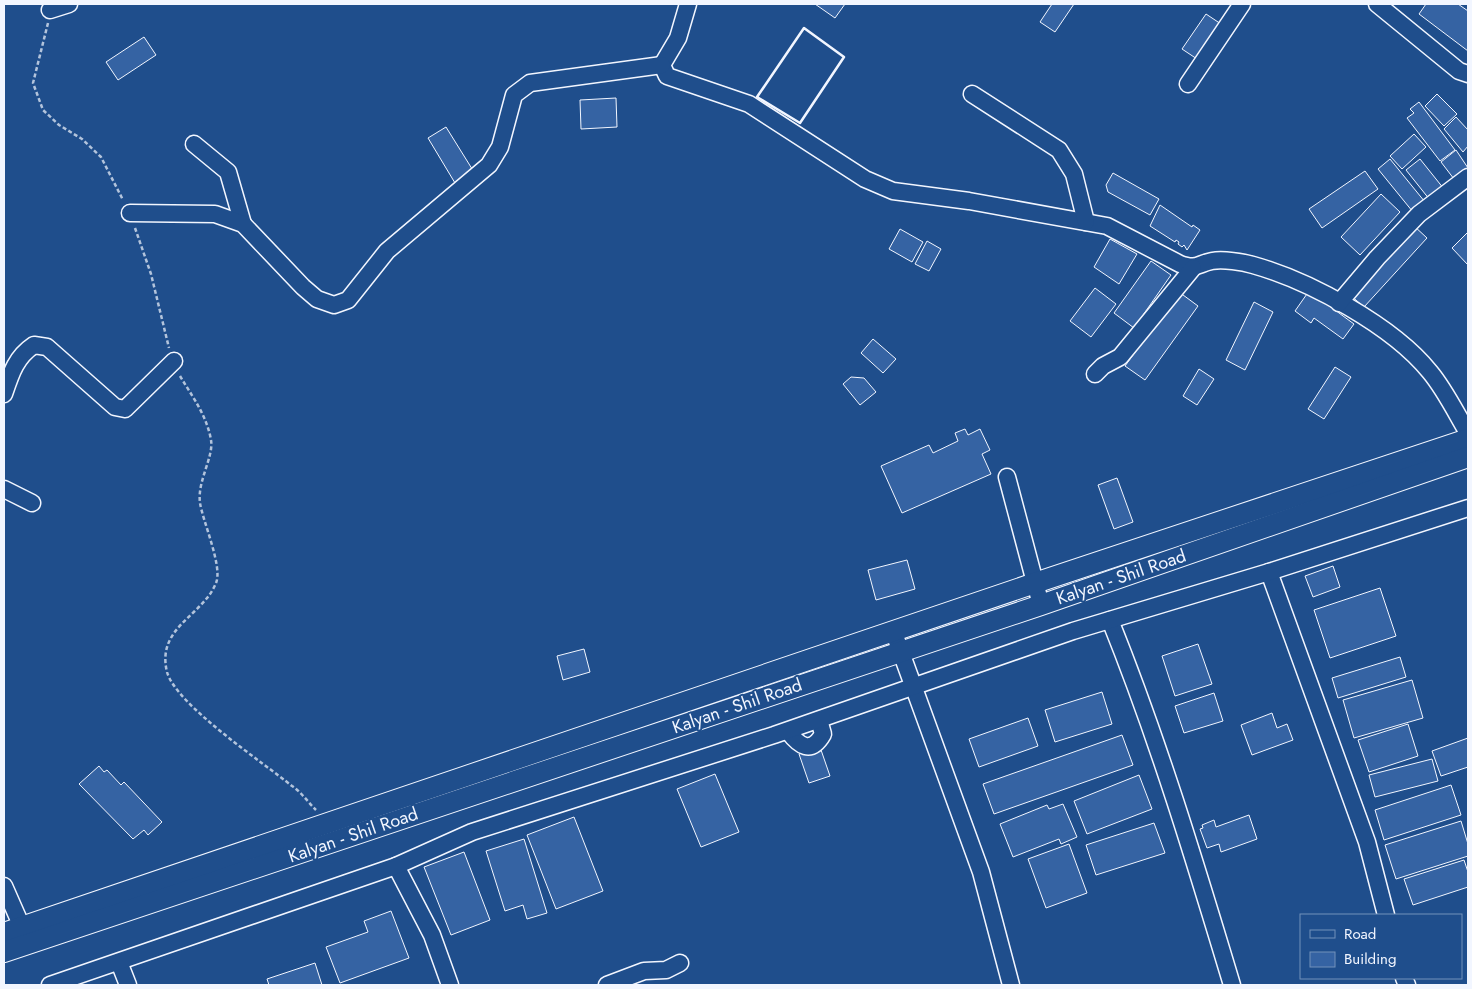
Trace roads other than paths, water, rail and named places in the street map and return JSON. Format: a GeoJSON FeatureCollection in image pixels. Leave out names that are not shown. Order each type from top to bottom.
{"type":"FeatureCollection","features":[{"type":"Feature","properties":{"kind":"main road","name":"Kalyan - Shil Road"},"geometry":{"type":"LineString","coordinates":[[4,952],[897,642],[1035,583],[1468,439]]}},
{"type":"Feature","properties":{"kind":"main road","name":"Kalyan - Shil Road"},"geometry":{"type":"LineString","coordinates":[[13,930],[329,823],[897,642],[1041,605],[1468,457]]}},
{"type":"Feature","properties":{"kind":"street"},"geometry":{"type":"LineString","coordinates":[[50,10],[68,4]]}},
{"type":"Feature","properties":{"kind":"street"},"geometry":{"type":"LineString","coordinates":[[662,65],[678,38],[688,4]]}},
{"type":"Feature","properties":{"kind":"street"},"geometry":{"type":"LineString","coordinates":[[1188,84],[1242,4]]}},
{"type":"Feature","properties":{"kind":"street"},"geometry":{"type":"LineString","coordinates":[[1377,4],[1459,71],[1468,74]]}},
{"type":"Feature","properties":{"kind":"street"},"geometry":{"type":"LineString","coordinates":[[662,65],[667,76],[748,104],[865,179],[894,191],[969,200],[1107,226],[1180,264],[1192,268]]}},
{"type":"Feature","properties":{"kind":"street"},"geometry":{"type":"LineString","coordinates":[[130,213],[215,214],[243,224],[317,299],[334,305],[348,300],[387,251],[489,165],[500,147],[514,95],[521,88],[530,83],[662,65]]}},
{"type":"Feature","properties":{"kind":"street"},"geometry":{"type":"LineString","coordinates":[[972,94],[1059,150],[1074,174],[1086,222]]}},
{"type":"Feature","properties":{"kind":"street"},"geometry":{"type":"LineString","coordinates":[[194,144],[228,172],[243,224]]}},
{"type":"Feature","properties":{"kind":"street"},"geometry":{"type":"LineString","coordinates":[[1339,303],[1377,258],[1419,214],[1468,177]]}},
{"type":"Feature","properties":{"kind":"street"},"geometry":{"type":"LineString","coordinates":[[1095,374],[1103,366],[1120,357],[1192,268],[1213,260],[1252,264],[1300,283],[1339,303],[1370,320],[1408,349],[1431,372],[1468,433]]}},
{"type":"Feature","properties":{"kind":"street"},"geometry":{"type":"LineString","coordinates":[[4,394],[13,367],[21,354],[34,345],[48,347],[115,407],[125,409],[174,361]]}},
{"type":"Feature","properties":{"kind":"street"},"geometry":{"type":"LineString","coordinates":[[1007,477],[1041,605]]}},
{"type":"Feature","properties":{"kind":"street"},"geometry":{"type":"LineString","coordinates":[[4,489],[32,503]]}},
{"type":"Feature","properties":{"kind":"street"},"geometry":{"type":"LineString","coordinates":[[50,985],[396,866],[472,832],[819,720],[1110,620],[1467,511]]}},
{"type":"Feature","properties":{"kind":"street"},"geometry":{"type":"LineString","coordinates":[[1269,572],[1367,842],[1386,914]]}},
{"type":"Feature","properties":{"kind":"street"},"geometry":{"type":"LineString","coordinates":[[1110,620],[1137,688],[1188,838],[1232,985]]}},
{"type":"Feature","properties":{"kind":"street"},"geometry":{"type":"LineString","coordinates":[[897,642],[981,872],[1011,985]]}},
{"type":"Feature","properties":{"kind":"street"},"geometry":{"type":"LineString","coordinates":[[396,866],[432,936],[450,985]]}},
{"type":"Feature","properties":{"kind":"street"},"geometry":{"type":"LineString","coordinates":[[4,886],[13,930]]}},
{"type":"Feature","properties":{"kind":"street"},"geometry":{"type":"LineString","coordinates":[[119,962],[128,985]]}},
{"type":"Feature","properties":{"kind":"street"},"geometry":{"type":"LineString","coordinates":[[607,985],[644,971],[666,970],[680,963]]}}]}
